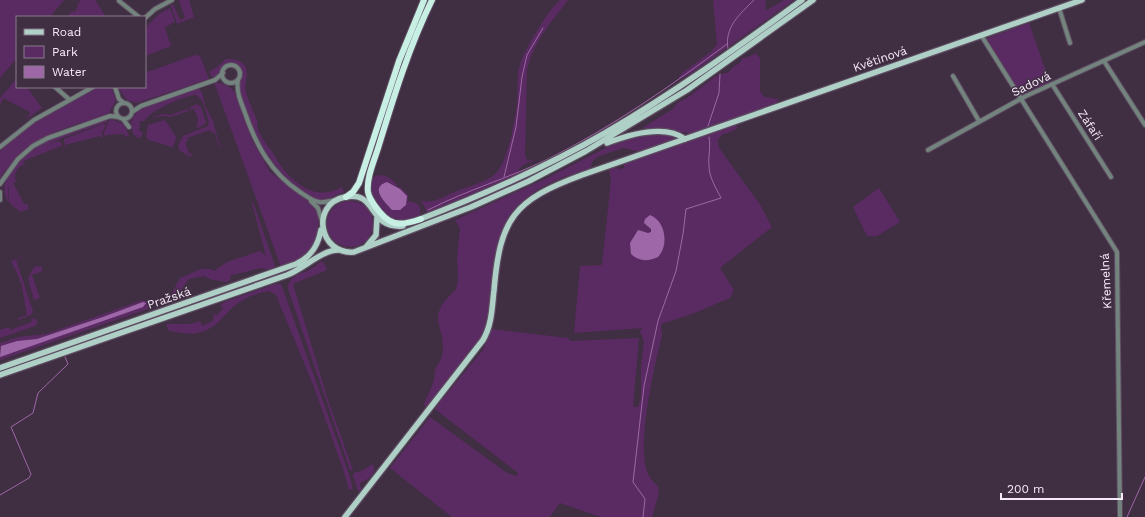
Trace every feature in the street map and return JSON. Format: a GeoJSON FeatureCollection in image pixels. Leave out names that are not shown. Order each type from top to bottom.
{"type":"FeatureCollection","features":[{"type":"Feature","properties":{"kind":"highway"},"geometry":{"type":"LineString","coordinates":[[346,197],[353,192],[359,183],[399,61],[424,0]]}},
{"type":"Feature","properties":{"kind":"highway"},"geometry":{"type":"LineString","coordinates":[[369,204],[365,198],[364,192],[406,61],[432,0]]}},
{"type":"Feature","properties":{"kind":"highway"},"geometry":{"type":"LineString","coordinates":[[371,172],[368,195],[384,219],[398,224],[421,219]]}},
{"type":"Feature","properties":{"kind":"main road"},"geometry":{"type":"LineString","coordinates":[[802,0],[686,82],[605,133],[554,161],[494,190],[405,226],[394,226],[382,222],[369,204],[359,198],[346,197],[337,200],[327,209],[322,224],[323,232],[328,241],[341,251],[352,252],[361,250],[471,207],[529,181],[586,151],[693,86],[813,0]]}},
{"type":"Feature","properties":{"kind":"main road","name":"Květinová"},"geometry":{"type":"LineString","coordinates":[[346,517],[485,337],[491,319],[499,245],[507,227],[520,209],[533,197],[550,187],[1082,0]]}},
{"type":"Feature","properties":{"kind":"main road"},"geometry":{"type":"LineString","coordinates":[[586,151],[636,133],[676,134],[685,139]]}},
{"type":"Feature","properties":{"kind":"main road"},"geometry":{"type":"LineString","coordinates":[[361,250],[368,245],[375,236],[378,227],[376,215]]}},
{"type":"Feature","properties":{"kind":"main road","name":"Pražská"},"geometry":{"type":"LineString","coordinates":[[0,368],[296,264],[307,257],[316,248],[322,224]]}},
{"type":"Feature","properties":{"kind":"main road","name":"Pražská"},"geometry":{"type":"LineString","coordinates":[[0,375],[287,275],[302,268],[325,253],[341,251]]}},
{"type":"Feature","properties":{"kind":"street"},"geometry":{"type":"LineString","coordinates":[[146,17],[158,7],[172,0]]}},
{"type":"Feature","properties":{"kind":"street"},"geometry":{"type":"LineString","coordinates":[[119,1],[137,16]]}},
{"type":"Feature","properties":{"kind":"street"},"geometry":{"type":"LineString","coordinates":[[1059,8],[1070,43]]}},
{"type":"Feature","properties":{"kind":"street","name":"Křemelná"},"geometry":{"type":"LineString","coordinates":[[981,35],[1117,252],[1120,517]]}},
{"type":"Feature","properties":{"kind":"street","name":"Sadová"},"geometry":{"type":"LineString","coordinates":[[928,150],[1021,99],[1145,42]]}},
{"type":"Feature","properties":{"kind":"street"},"geometry":{"type":"LineString","coordinates":[[1104,61],[1145,125]]}},
{"type":"Feature","properties":{"kind":"street"},"geometry":{"type":"LineString","coordinates":[[116,111],[120,118],[129,126],[132,112],[141,106],[215,80],[223,73],[227,66],[235,66],[240,73],[237,90],[254,138],[264,157],[285,181],[308,198],[318,208],[322,224]]}},
{"type":"Feature","properties":{"kind":"street"},"geometry":{"type":"LineString","coordinates":[[223,73],[227,82],[237,90]]}},
{"type":"Feature","properties":{"kind":"street"},"geometry":{"type":"LineString","coordinates":[[953,76],[980,121]]}},
{"type":"Feature","properties":{"kind":"street"},"geometry":{"type":"LineString","coordinates":[[215,80],[227,82],[238,80]]}},
{"type":"Feature","properties":{"kind":"street","name":"Záfaří"},"geometry":{"type":"LineString","coordinates":[[1052,84],[1111,177]]}},
{"type":"Feature","properties":{"kind":"street"},"geometry":{"type":"LineString","coordinates":[[56,88],[70,100]]}},
{"type":"Feature","properties":{"kind":"street"},"geometry":{"type":"LineString","coordinates":[[0,147],[22,128],[92,88]]}},
{"type":"Feature","properties":{"kind":"street"},"geometry":{"type":"LineString","coordinates":[[0,184],[18,159],[33,146],[48,138],[110,116],[116,111],[118,106],[119,99],[115,88]]}},
{"type":"Feature","properties":{"kind":"street"},"geometry":{"type":"LineString","coordinates":[[119,99],[127,104],[132,112]]}},
{"type":"Feature","properties":{"kind":"street"},"geometry":{"type":"LineString","coordinates":[[118,106],[127,104],[141,106]]}},
{"type":"Feature","properties":{"kind":"street"},"geometry":{"type":"LineString","coordinates":[[110,116],[120,118],[130,117]]}},
{"type":"Feature","properties":{"kind":"street"},"geometry":{"type":"LineString","coordinates":[[0,192],[0,200]]}},
{"type":"Feature","properties":{"kind":"street"},"geometry":{"type":"LineString","coordinates":[[308,198],[322,202],[337,200]]}},
{"type":"Feature","properties":{"kind":"green space"},"geometry":{"type":"Polygon","coordinates":[[[0,0],[64,0],[51,16],[16,16],[16,59],[0,78],[0,0]]]}},
{"type":"Feature","properties":{"kind":"green space"},"geometry":{"type":"Polygon","coordinates":[[[81,0],[95,0],[105,16],[68,16],[72,11],[75,12],[78,6],[77,5],[81,0]]]}},
{"type":"Feature","properties":{"kind":"green space"},"geometry":{"type":"Polygon","coordinates":[[[179,0],[189,0],[194,17],[177,24],[170,3],[174,6],[180,20],[185,18],[179,0]]]}},
{"type":"Feature","properties":{"kind":"green space"},"geometry":{"type":"Polygon","coordinates":[[[560,0],[568,0],[543,34],[533,52],[527,72],[525,155],[527,161],[537,159],[523,165],[519,169],[519,174],[428,214],[421,200],[434,201],[482,182],[496,173],[500,167],[507,150],[515,119],[520,64],[537,30],[549,12],[560,0]]]}},
{"type":"Feature","properties":{"kind":"green space"},"geometry":{"type":"Polygon","coordinates":[[[713,0],[766,0],[765,9],[767,10],[784,0],[794,0],[692,73],[679,79],[678,78],[682,73],[712,51],[717,44],[713,0]]]}},
{"type":"Feature","properties":{"kind":"green space"},"geometry":{"type":"Polygon","coordinates":[[[170,8],[175,22],[165,27],[171,46],[146,56],[146,27],[159,14],[170,8]]]}},
{"type":"Feature","properties":{"kind":"green space"},"geometry":{"type":"Polygon","coordinates":[[[1029,23],[1050,83],[1021,96],[985,39],[1029,23]]]}},
{"type":"Feature","properties":{"kind":"green space"},"geometry":{"type":"Polygon","coordinates":[[[755,53],[760,58],[760,91],[764,97],[779,99],[776,103],[700,132],[691,133],[642,128],[673,109],[677,103],[687,98],[716,76],[729,72],[733,67],[740,63],[742,58],[749,57],[755,53]]]}},
{"type":"Feature","properties":{"kind":"green space"},"geometry":{"type":"Polygon","coordinates":[[[195,55],[200,56],[209,79],[137,103],[127,100],[118,88],[146,88],[146,73],[195,55]]]}},
{"type":"Feature","properties":{"kind":"green space"},"geometry":{"type":"Polygon","coordinates":[[[226,59],[234,59],[245,66],[247,72],[245,89],[257,121],[258,131],[286,173],[302,186],[311,191],[321,193],[342,187],[344,192],[327,199],[316,199],[302,191],[288,180],[278,169],[262,146],[250,120],[240,92],[242,71],[240,67],[236,64],[227,64],[213,79],[209,71],[216,68],[226,59]]]}},
{"type":"Feature","properties":{"kind":"green space"},"geometry":{"type":"Polygon","coordinates":[[[16,79],[16,88],[28,88],[42,108],[27,119],[30,112],[3,98],[0,106],[0,98],[16,79]]]}},
{"type":"Feature","properties":{"kind":"green space"},"geometry":{"type":"Polygon","coordinates":[[[214,82],[225,84],[234,91],[252,140],[270,172],[317,210],[319,216],[316,242],[301,258],[281,267],[214,82]]]}},
{"type":"Feature","properties":{"kind":"green space"},"geometry":{"type":"Polygon","coordinates":[[[96,88],[111,88],[116,100],[109,113],[53,133],[24,150],[0,178],[0,151],[18,134],[41,118],[96,88]]]}},
{"type":"Feature","properties":{"kind":"green space"},"geometry":{"type":"Polygon","coordinates":[[[198,88],[202,92],[204,106],[201,99],[196,95],[183,98],[160,108],[144,121],[140,121],[139,131],[143,132],[141,137],[138,138],[133,134],[131,122],[136,113],[142,108],[198,88]]]}},
{"type":"Feature","properties":{"kind":"green space"},"geometry":{"type":"Polygon","coordinates":[[[197,104],[201,107],[206,122],[204,125],[197,128],[198,118],[194,110],[199,107],[171,117],[162,116],[152,118],[162,114],[170,115],[188,109],[189,110],[191,109],[190,107],[197,104]]]}},
{"type":"Feature","properties":{"kind":"green space"},"geometry":{"type":"Polygon","coordinates":[[[204,106],[213,121],[220,147],[217,148],[219,146],[215,133],[212,133],[210,130],[187,138],[188,141],[185,142],[189,154],[192,153],[193,155],[189,156],[180,151],[178,146],[183,136],[208,126],[209,122],[204,106]]]}},
{"type":"Feature","properties":{"kind":"green space"},"geometry":{"type":"Polygon","coordinates":[[[109,119],[107,122],[58,140],[27,158],[23,162],[25,164],[16,171],[16,182],[13,183],[24,204],[28,204],[28,209],[21,212],[9,202],[4,192],[4,187],[8,175],[17,163],[40,145],[67,133],[109,119]]]}},
{"type":"Feature","properties":{"kind":"green space"},"geometry":{"type":"Polygon","coordinates":[[[110,119],[124,124],[129,136],[125,137],[124,134],[106,135],[105,139],[104,132],[110,119]]]}},
{"type":"Feature","properties":{"kind":"green space"},"geometry":{"type":"Polygon","coordinates":[[[165,120],[176,137],[175,143],[172,147],[149,140],[146,137],[148,125],[165,120]]]}},
{"type":"Feature","properties":{"kind":"green space"},"geometry":{"type":"Polygon","coordinates":[[[103,124],[106,125],[102,132],[103,139],[100,136],[65,145],[65,148],[64,139],[103,124]]]}},
{"type":"Feature","properties":{"kind":"green space"},"geometry":{"type":"Polygon","coordinates":[[[733,125],[738,127],[737,129],[722,135],[718,139],[719,148],[759,203],[772,227],[720,268],[734,290],[730,298],[692,314],[661,324],[662,335],[648,402],[644,439],[646,469],[651,479],[658,486],[659,493],[652,517],[601,517],[560,503],[550,517],[452,517],[390,468],[430,417],[507,473],[516,476],[518,473],[435,408],[483,350],[492,329],[568,338],[570,341],[639,338],[633,407],[638,407],[641,397],[641,367],[644,342],[640,331],[642,328],[574,333],[580,266],[602,265],[611,180],[609,169],[616,167],[620,169],[624,168],[624,164],[733,125]]]}},
{"type":"Feature","properties":{"kind":"green space"},"geometry":{"type":"Polygon","coordinates":[[[646,135],[666,135],[676,138],[674,141],[642,152],[623,148],[597,157],[592,162],[590,170],[569,175],[557,180],[535,192],[519,205],[507,221],[500,238],[492,278],[488,322],[484,333],[477,345],[426,408],[424,404],[431,389],[435,370],[442,356],[443,345],[438,315],[440,308],[456,290],[458,280],[457,256],[460,229],[455,220],[545,179],[619,141],[646,135]]]}},
{"type":"Feature","properties":{"kind":"green space"},"geometry":{"type":"Polygon","coordinates":[[[58,141],[61,142],[63,149],[61,146],[26,160],[26,163],[25,159],[43,147],[58,141]]]}},
{"type":"Feature","properties":{"kind":"green space"},"geometry":{"type":"Polygon","coordinates":[[[377,175],[387,177],[395,182],[398,188],[400,187],[408,195],[408,201],[416,203],[420,207],[420,215],[413,219],[399,222],[384,216],[370,194],[372,179],[377,175]]]}},
{"type":"Feature","properties":{"kind":"green space"},"geometry":{"type":"Polygon","coordinates":[[[879,188],[900,222],[877,236],[867,236],[853,207],[879,188]]]}},
{"type":"Feature","properties":{"kind":"green space"},"geometry":{"type":"Polygon","coordinates":[[[345,201],[355,201],[363,205],[369,211],[373,219],[373,229],[369,237],[363,243],[355,247],[345,247],[337,243],[331,237],[327,229],[327,219],[331,211],[337,205],[345,201]]]}},
{"type":"Feature","properties":{"kind":"green space"},"geometry":{"type":"Polygon","coordinates":[[[253,202],[275,266],[270,270],[261,268],[230,275],[231,279],[227,282],[212,280],[204,276],[189,279],[174,299],[168,300],[180,278],[201,269],[210,269],[214,271],[227,262],[260,251],[266,256],[252,203],[253,202]]]}},
{"type":"Feature","properties":{"kind":"green space"},"geometry":{"type":"Polygon","coordinates":[[[26,255],[16,260],[33,311],[31,315],[18,320],[18,318],[27,315],[21,282],[11,261],[26,255]]]}},
{"type":"Feature","properties":{"kind":"green space"},"geometry":{"type":"Polygon","coordinates":[[[320,262],[323,262],[327,270],[293,284],[327,397],[353,470],[350,470],[288,289],[292,278],[320,262]]]}},
{"type":"Feature","properties":{"kind":"green space"},"geometry":{"type":"Polygon","coordinates":[[[41,266],[43,271],[32,275],[40,298],[34,300],[28,279],[34,267],[41,266]]]}},
{"type":"Feature","properties":{"kind":"green space"},"geometry":{"type":"Polygon","coordinates":[[[275,284],[281,284],[353,489],[349,490],[314,387],[276,295],[269,291],[246,299],[233,307],[209,329],[197,333],[190,334],[169,331],[166,324],[190,324],[200,321],[202,326],[213,321],[214,313],[217,316],[223,308],[220,306],[224,302],[275,284]]]}},
{"type":"Feature","properties":{"kind":"green space"},"geometry":{"type":"Polygon","coordinates":[[[143,300],[149,303],[148,309],[0,360],[0,343],[18,337],[46,334],[143,300]]]}},
{"type":"Feature","properties":{"kind":"green space"},"geometry":{"type":"Polygon","coordinates":[[[34,318],[38,322],[35,326],[0,338],[0,330],[9,327],[10,330],[32,322],[31,319],[34,318]]]}},
{"type":"Feature","properties":{"kind":"green space"},"geometry":{"type":"Polygon","coordinates":[[[373,464],[373,474],[360,483],[361,490],[358,491],[353,476],[354,473],[373,464]]]}},
{"type":"Feature","properties":{"kind":"water"},"geometry":{"type":"Polygon","coordinates":[[[387,182],[400,189],[407,196],[406,205],[400,210],[392,210],[380,195],[379,188],[387,182]]]}},
{"type":"Feature","properties":{"kind":"water"},"geometry":{"type":"Polygon","coordinates":[[[650,215],[660,223],[665,240],[664,247],[658,257],[651,260],[643,260],[631,254],[630,243],[638,230],[648,233],[651,232],[651,229],[644,223],[645,219],[650,215]]]}},
{"type":"Feature","properties":{"kind":"water"},"geometry":{"type":"Polygon","coordinates":[[[143,302],[146,303],[143,307],[0,357],[1,346],[17,341],[37,339],[143,302]]]}},
{"type":"Feature","properties":{"kind":"waterway"},"geometry":{"type":"LineString","coordinates":[[728,49],[728,34],[734,22],[754,0]]}},
{"type":"Feature","properties":{"kind":"waterway"},"geometry":{"type":"LineString","coordinates":[[504,177],[516,127],[522,77],[527,55],[543,28]]}},
{"type":"Feature","properties":{"kind":"waterway"},"geometry":{"type":"LineString","coordinates":[[428,210],[458,196],[533,166],[572,147],[618,120],[727,44]]}},
{"type":"Feature","properties":{"kind":"waterway"},"geometry":{"type":"LineString","coordinates":[[708,126],[719,93],[720,74]]}},
{"type":"Feature","properties":{"kind":"waterway"},"geometry":{"type":"LineString","coordinates":[[643,517],[645,499],[633,482],[644,386],[658,321],[676,271],[686,209],[721,198],[709,170],[709,137]]}},
{"type":"Feature","properties":{"kind":"waterway"},"geometry":{"type":"LineString","coordinates":[[0,495],[29,478],[31,474],[11,427],[33,413],[38,393],[68,364],[65,357]]}},
{"type":"Feature","properties":{"kind":"waterway"},"geometry":{"type":"LineString","coordinates":[[1127,517],[1145,477]]}}]}
